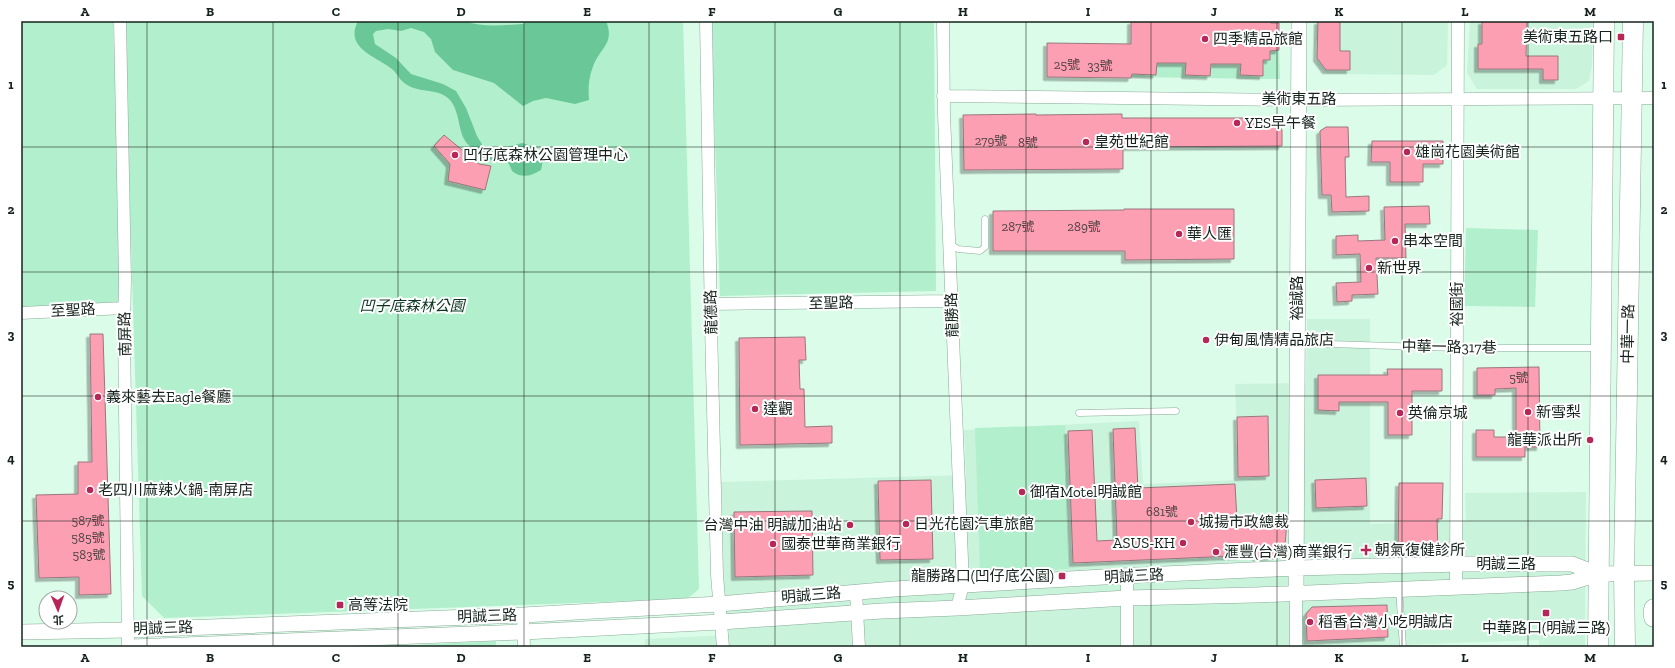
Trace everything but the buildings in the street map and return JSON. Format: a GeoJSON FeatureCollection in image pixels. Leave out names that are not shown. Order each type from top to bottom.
{"type":"FeatureCollection","features":[{"type":"Feature","properties":{"kind":"main road","name":"中華一路"},"geometry":{"type":"LineString","coordinates":[[1598,647],[1602,97],[1604,21]]}},
{"type":"Feature","properties":{"kind":"main road","name":"中華一路"},"geometry":{"type":"LineString","coordinates":[[1625,647],[1624,573],[1633,21]]}},
{"type":"Feature","properties":{"kind":"main road"},"geometry":{"type":"LineString","coordinates":[[1654,609],[1654,617]]}},
{"type":"Feature","properties":{"kind":"street","name":"南屏路"},"geometry":{"type":"LineString","coordinates":[[120,21],[128,647]]}},
{"type":"Feature","properties":{"kind":"street","name":"龍德路"},"geometry":{"type":"LineString","coordinates":[[706,21],[710,304],[717,575],[723,647]]}},
{"type":"Feature","properties":{"kind":"street","name":"龍勝路"},"geometry":{"type":"LineString","coordinates":[[942,21],[943,96],[963,586],[957,608]]}},
{"type":"Feature","properties":{"kind":"street","name":"裕誠路"},"geometry":{"type":"LineString","coordinates":[[1296,647],[1295,568],[1299,21]]}},
{"type":"Feature","properties":{"kind":"street","name":"裕國街"},"geometry":{"type":"LineString","coordinates":[[1456,587],[1458,21]]}},
{"type":"Feature","properties":{"kind":"street","name":"美術東五路"},"geometry":{"type":"LineString","coordinates":[[943,96],[1298,100],[1602,97],[1654,98]]}},
{"type":"Feature","properties":{"kind":"street","name":"至聖路"},"geometry":{"type":"LineString","coordinates":[[710,304],[952,301]]}},
{"type":"Feature","properties":{"kind":"street","name":"至聖路"},"geometry":{"type":"LineString","coordinates":[[21,313],[124,308]]}},
{"type":"Feature","properties":{"kind":"street","name":"明誠三路"},"geometry":{"type":"LineString","coordinates":[[21,632],[128,630],[523,615],[719,604],[856,591],[1295,568],[1456,564],[1572,564],[1598,574]]}},
{"type":"Feature","properties":{"kind":"street","name":"明誠三路"},"geometry":{"type":"LineString","coordinates":[[131,647],[523,632],[1127,598],[1572,582],[1598,574],[1654,573]]}},
{"type":"Feature","properties":{"kind":"street"},"geometry":{"type":"LineString","coordinates":[[1127,576],[1127,647]]}},
{"type":"Feature","properties":{"kind":"street"},"geometry":{"type":"LineString","coordinates":[[856,591],[859,647]]}},
{"type":"Feature","properties":{"kind":"street"},"geometry":{"type":"LineString","coordinates":[[523,615],[524,647]]}},
{"type":"Feature","properties":{"kind":"street"},"geometry":{"type":"LineString","coordinates":[[205,627],[205,644]]}},
{"type":"Feature","properties":{"kind":"lane"},"geometry":{"type":"LineString","coordinates":[[949,243],[954,248],[980,251],[985,247],[986,243],[985,219]]}},
{"type":"Feature","properties":{"kind":"lane","name":"中華一路317巷"},"geometry":{"type":"LineString","coordinates":[[1297,343],[1456,348],[1601,348]]}},
{"type":"Feature","properties":{"kind":"lane"},"geometry":{"type":"LineString","coordinates":[[1079,413],[1176,411]]}},
{"type":"Feature","properties":{"kind":"lane"},"geometry":{"type":"LineString","coordinates":[[1399,589],[1403,647]]}},
{"type":"Feature","properties":{"kind":"shaded area"},"geometry":{"type":"Polygon","coordinates":[[[358,21],[465,21],[479,25],[494,26],[523,24],[527,21],[606,21],[609,35],[608,40],[597,58],[591,73],[589,100],[575,104],[546,98],[533,101],[523,106],[494,83],[453,70],[435,52],[431,39],[424,32],[411,28],[401,31],[388,29],[376,31],[373,34],[375,44],[396,58],[411,74],[443,84],[456,91],[466,108],[477,136],[483,146],[501,149],[522,143],[532,146],[539,151],[543,160],[541,170],[534,174],[523,176],[512,171],[509,164],[503,159],[484,161],[475,157],[472,149],[464,139],[457,113],[449,99],[440,93],[414,88],[406,84],[392,69],[363,50],[358,45],[355,38],[355,30],[358,21]]]}},
{"type":"Feature","properties":{"kind":"shaded area"},"geometry":{"type":"Polygon","coordinates":[[[1316,21],[1448,21],[1447,65],[1434,75],[1327,74],[1317,64],[1316,21]]]}},
{"type":"Feature","properties":{"kind":"shaded area"},"geometry":{"type":"Polygon","coordinates":[[[1470,21],[1593,21],[1592,66],[1589,81],[1576,89],[1477,89],[1467,73],[1470,21]]]}},
{"type":"Feature","properties":{"kind":"shaded area"},"geometry":{"type":"Polygon","coordinates":[[[1307,319],[1370,319],[1370,524],[1466,521],[1465,493],[1586,492],[1585,647],[1540,647],[1539,640],[1343,647],[645,647],[645,639],[729,635],[724,592],[721,482],[966,475],[964,430],[1139,421],[1143,484],[1239,480],[1235,384],[1306,383],[1307,319]]]}},
{"type":"Feature","properties":{"kind":"green space"},"geometry":{"type":"Polygon","coordinates":[[[21,21],[113,21],[122,307],[21,309],[21,21]]]}},
{"type":"Feature","properties":{"kind":"green space","name":"凹子底森林公園"},"geometry":{"type":"Polygon","coordinates":[[[124,21],[683,21],[699,589],[687,599],[164,618],[142,596],[124,21]]]}},
{"type":"Feature","properties":{"kind":"green space"},"geometry":{"type":"Polygon","coordinates":[[[711,21],[934,21],[936,291],[720,296],[711,21]]]}},
{"type":"Feature","properties":{"kind":"green space","name":"四季精品旅館"},"geometry":{"type":"Polygon","coordinates":[[[1131,21],[1278,21],[1280,79],[1131,77],[1131,21]]]}},
{"type":"Feature","properties":{"kind":"green space"},"geometry":{"type":"Polygon","coordinates":[[[1466,228],[1538,230],[1535,307],[1464,306],[1466,228]]]}},
{"type":"Feature","properties":{"kind":"green space","name":"御宿Motel明誠館"},"geometry":{"type":"Polygon","coordinates":[[[1065,425],[1069,569],[988,572],[980,568],[975,428],[1065,425]]]}},
{"type":"Feature","properties":{"kind":"green space"},"geometry":{"type":"Polygon","coordinates":[[[496,641],[496,647],[370,647],[496,641]]]}},
{"type":"Feature","properties":{"kind":"place","name":"美術東五路口"},"geometry":{"type":"Point","coordinates":[1621,37]}},
{"type":"Feature","properties":{"kind":"place","name":"四季精品旅館"},"geometry":{"type":"Point","coordinates":[1205,39]}},
{"type":"Feature","properties":{"kind":"place","name":"YES早午餐"},"geometry":{"type":"Point","coordinates":[1237,123]}},
{"type":"Feature","properties":{"kind":"place","name":"皇苑世紀館"},"geometry":{"type":"Point","coordinates":[1086,142]}},
{"type":"Feature","properties":{"kind":"place","name":"雄崗花園美術館"},"geometry":{"type":"Point","coordinates":[1407,152]}},
{"type":"Feature","properties":{"kind":"place","name":"凹仔底森林公園管理中心"},"geometry":{"type":"Point","coordinates":[455,155]}},
{"type":"Feature","properties":{"kind":"place","name":"華人匯"},"geometry":{"type":"Point","coordinates":[1179,234]}},
{"type":"Feature","properties":{"kind":"place","name":"串本空間"},"geometry":{"type":"Point","coordinates":[1395,241]}},
{"type":"Feature","properties":{"kind":"place","name":"新世界"},"geometry":{"type":"Point","coordinates":[1369,268]}},
{"type":"Feature","properties":{"kind":"place","name":"伊甸風情精品旅店"},"geometry":{"type":"Point","coordinates":[1206,340]}},
{"type":"Feature","properties":{"kind":"place","name":"義來藝去Eagle餐廳"},"geometry":{"type":"Point","coordinates":[98,397]}},
{"type":"Feature","properties":{"kind":"place","name":"達觀"},"geometry":{"type":"Point","coordinates":[755,409]}},
{"type":"Feature","properties":{"kind":"place","name":"新雪梨"},"geometry":{"type":"Point","coordinates":[1528,412]}},
{"type":"Feature","properties":{"kind":"place","name":"英倫京城"},"geometry":{"type":"Point","coordinates":[1400,413]}},
{"type":"Feature","properties":{"kind":"place","name":"龍華派出所"},"geometry":{"type":"Point","coordinates":[1590,440]}},
{"type":"Feature","properties":{"kind":"place","name":"老四川麻辣火鍋-南屏店"},"geometry":{"type":"Point","coordinates":[90,490]}},
{"type":"Feature","properties":{"kind":"place","name":"御宿Motel明誠館"},"geometry":{"type":"Point","coordinates":[1022,492]}},
{"type":"Feature","properties":{"kind":"place","name":"城揚市政總裁"},"geometry":{"type":"Point","coordinates":[1191,522]}},
{"type":"Feature","properties":{"kind":"place","name":"日光花園汽車旅館"},"geometry":{"type":"Point","coordinates":[906,524]}},
{"type":"Feature","properties":{"kind":"place","name":"台灣中油 明誠加油站"},"geometry":{"type":"Point","coordinates":[850,525]}},
{"type":"Feature","properties":{"kind":"place","name":"ASUS-KH"},"geometry":{"type":"Point","coordinates":[1183,543]}},
{"type":"Feature","properties":{"kind":"place","name":"國泰世華商業銀行"},"geometry":{"type":"Point","coordinates":[773,544]}},
{"type":"Feature","properties":{"kind":"place","name":"朝氣復健診所"},"geometry":{"type":"Point","coordinates":[1366,550]}},
{"type":"Feature","properties":{"kind":"place","name":"滙豐(台灣)商業銀行"},"geometry":{"type":"Point","coordinates":[1216,552]}},
{"type":"Feature","properties":{"kind":"place","name":"龍勝路口(凹仔底公園)"},"geometry":{"type":"Point","coordinates":[1062,576]}},
{"type":"Feature","properties":{"kind":"place","name":"高等法院"},"geometry":{"type":"Point","coordinates":[340,605]}},
{"type":"Feature","properties":{"kind":"place","name":"中華路口(明誠三路)"},"geometry":{"type":"Point","coordinates":[1546,613]}},
{"type":"Feature","properties":{"kind":"place","name":"稻香台灣小吃明誠店"},"geometry":{"type":"Point","coordinates":[1310,622]}}]}
